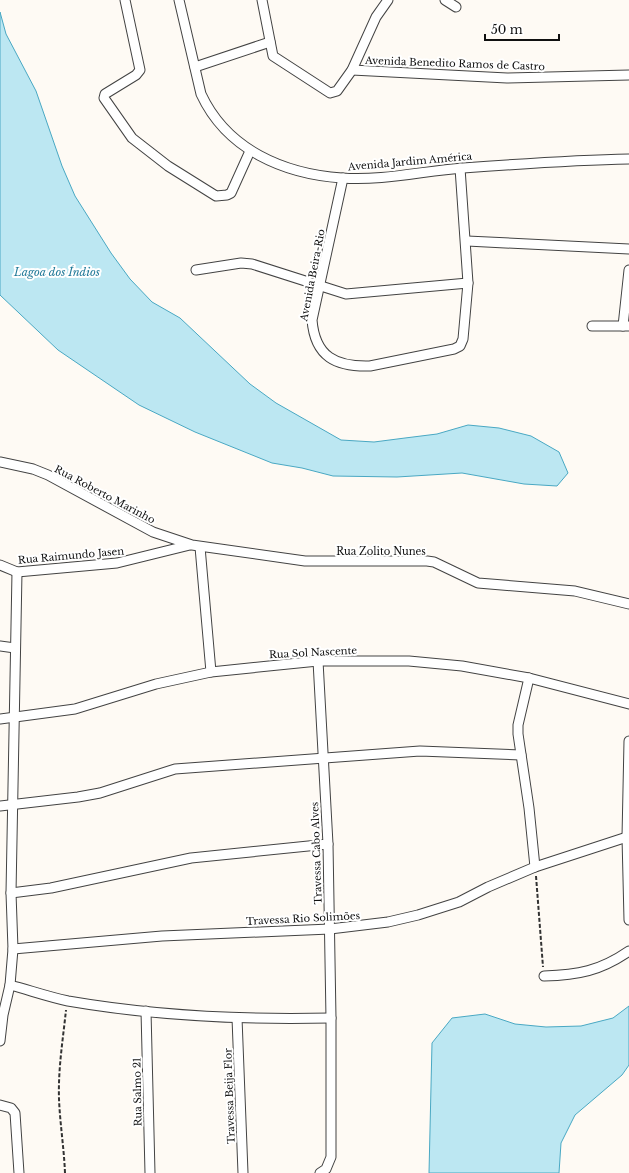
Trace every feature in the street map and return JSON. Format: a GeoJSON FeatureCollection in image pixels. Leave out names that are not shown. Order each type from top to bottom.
{"type":"FeatureCollection","features":[{"type":"Feature","properties":{"kind":"street"},"geometry":{"type":"LineString","coordinates":[[125,0],[140,70],[136,75],[105,94],[104,100],[132,138],[168,166],[216,196],[231,193],[250,151]]}},
{"type":"Feature","properties":{"kind":"street","name":"Avenida Jardim América"},"geometry":{"type":"LineString","coordinates":[[179,0],[201,94],[207,106],[237,141],[250,151],[278,165],[297,172],[343,178],[386,176],[460,168],[569,160],[629,160]]}},
{"type":"Feature","properties":{"kind":"street"},"geometry":{"type":"LineString","coordinates":[[262,0],[270,42],[275,59],[330,93],[338,91],[352,70],[376,17],[388,0]]}},
{"type":"Feature","properties":{"kind":"street"},"geometry":{"type":"LineString","coordinates":[[445,0],[456,8]]}},
{"type":"Feature","properties":{"kind":"street"},"geometry":{"type":"LineString","coordinates":[[195,67],[270,42]]}},
{"type":"Feature","properties":{"kind":"street","name":"Avenida Benedito Ramos de Castro"},"geometry":{"type":"LineString","coordinates":[[352,70],[507,78],[629,75]]}},
{"type":"Feature","properties":{"kind":"street"},"geometry":{"type":"LineString","coordinates":[[196,270],[241,263],[252,264],[320,287],[353,294],[468,283],[467,241],[460,168]]}},
{"type":"Feature","properties":{"kind":"street","name":"Avenida Beira-Rio"},"geometry":{"type":"LineString","coordinates":[[343,178],[312,320],[315,340],[318,347],[326,355],[340,362],[357,367],[370,366],[454,349],[460,346],[463,339],[468,283]]}},
{"type":"Feature","properties":{"kind":"street"},"geometry":{"type":"LineString","coordinates":[[467,241],[629,249]]}},
{"type":"Feature","properties":{"kind":"street"},"geometry":{"type":"LineString","coordinates":[[592,326],[626,326],[629,270]]}},
{"type":"Feature","properties":{"kind":"street","name":"Rua Roberto Marinho"},"geometry":{"type":"LineString","coordinates":[[0,462],[33,469],[48,475],[153,532],[196,546]]}},
{"type":"Feature","properties":{"kind":"street"},"geometry":{"type":"LineString","coordinates":[[196,546],[211,672]]}},
{"type":"Feature","properties":{"kind":"street","name":"Rua Raimundo Jasen"},"geometry":{"type":"LineString","coordinates":[[0,565],[17,572],[117,563],[196,546]]}},
{"type":"Feature","properties":{"kind":"street","name":"Rua Zolito Nunes"},"geometry":{"type":"LineString","coordinates":[[196,546],[305,561],[427,561],[434,562],[478,583],[575,591],[629,604]]}},
{"type":"Feature","properties":{"kind":"street"},"geometry":{"type":"LineString","coordinates":[[0,1041],[3,1015],[10,985],[13,949],[11,893],[17,572]]}},
{"type":"Feature","properties":{"kind":"street"},"geometry":{"type":"LineString","coordinates":[[0,646],[15,648]]}},
{"type":"Feature","properties":{"kind":"street","name":"Rua Sol Nascente"},"geometry":{"type":"LineString","coordinates":[[0,719],[75,709],[156,684],[211,672],[318,661],[409,661],[462,666],[529,678],[629,704]]}},
{"type":"Feature","properties":{"kind":"street","name":"Travessa Cabo Alves"},"geometry":{"type":"LineString","coordinates":[[318,661],[328,844],[331,1018],[331,1157],[329,1164],[320,1173]]}},
{"type":"Feature","properties":{"kind":"street"},"geometry":{"type":"LineString","coordinates":[[529,678],[518,725],[535,867]]}},
{"type":"Feature","properties":{"kind":"street"},"geometry":{"type":"LineString","coordinates":[[629,741],[627,837],[629,920]]}},
{"type":"Feature","properties":{"kind":"street"},"geometry":{"type":"LineString","coordinates":[[0,806],[78,798],[100,793],[175,769],[420,752],[521,755]]}},
{"type":"Feature","properties":{"kind":"street","name":"Travessa Rio Solimões"},"geometry":{"type":"LineString","coordinates":[[13,949],[162,936],[330,929],[388,922],[418,915],[459,902],[488,887],[535,867],[627,837]]}},
{"type":"Feature","properties":{"kind":"street"},"geometry":{"type":"LineString","coordinates":[[11,893],[58,887],[191,858],[328,844]]}},
{"type":"Feature","properties":{"kind":"street"},"geometry":{"type":"LineString","coordinates":[[544,976],[570,975],[590,972],[605,966],[629,951]]}},
{"type":"Feature","properties":{"kind":"street"},"geometry":{"type":"LineString","coordinates":[[10,985],[68,1001],[146,1011],[237,1018],[331,1018]]}},
{"type":"Feature","properties":{"kind":"street","name":"Rua Salmo 21"},"geometry":{"type":"LineString","coordinates":[[146,1011],[150,1173]]}},
{"type":"Feature","properties":{"kind":"street","name":"Travessa Beija Flor"},"geometry":{"type":"LineString","coordinates":[[237,1018],[244,1173]]}},
{"type":"Feature","properties":{"kind":"street"},"geometry":{"type":"LineString","coordinates":[[0,1105],[11,1108],[15,1113],[19,1173]]}},
{"type":"Feature","properties":{"kind":"path"},"geometry":{"type":"LineString","coordinates":[[535,867],[544,976]]}},
{"type":"Feature","properties":{"kind":"path"},"geometry":{"type":"LineString","coordinates":[[65,1173],[59,1099],[60,1065],[68,1001]]}},
{"type":"Feature","properties":{"kind":"water","name":"Lagoa dos Índios"},"geometry":{"type":"Polygon","coordinates":[[[0,12],[6,34],[36,91],[62,166],[75,196],[111,253],[130,279],[152,302],[180,318],[250,384],[276,403],[341,440],[374,442],[437,434],[468,425],[499,428],[531,436],[559,452],[568,473],[557,486],[524,484],[462,473],[397,477],[333,476],[302,468],[272,463],[195,432],[139,405],[58,350],[0,295],[0,12]]]}},
{"type":"Feature","properties":{"kind":"water"},"geometry":{"type":"Polygon","coordinates":[[[629,1006],[629,1065],[622,1075],[575,1115],[561,1143],[559,1173],[429,1173],[432,1043],[452,1018],[485,1014],[515,1024],[546,1027],[581,1026],[613,1018],[629,1006]]]}}]}
